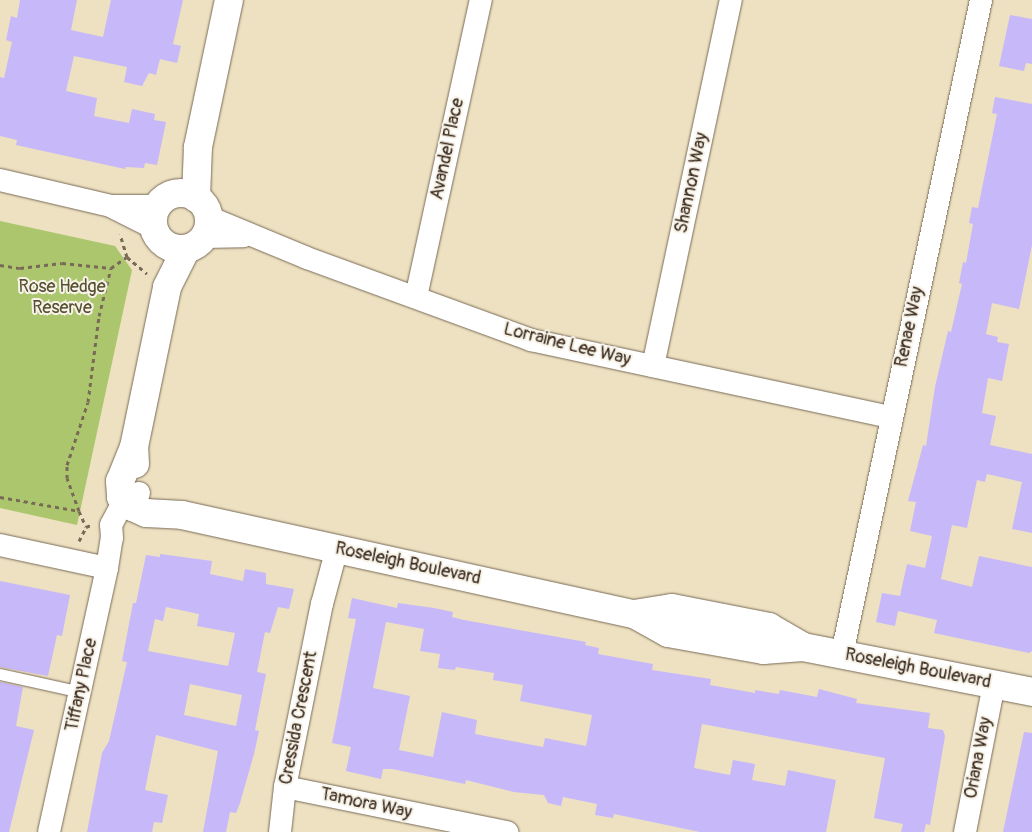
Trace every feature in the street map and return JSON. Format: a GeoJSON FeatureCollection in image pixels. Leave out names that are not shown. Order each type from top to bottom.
{"type":"FeatureCollection","features":[{"type":"Feature","properties":{"kind":"street"},"geometry":{"type":"LineString","coordinates":[[132,500],[134,447],[229,0]]}},
{"type":"Feature","properties":{"kind":"street","name":"Avandel Place"},"geometry":{"type":"LineString","coordinates":[[416,297],[481,0]]}},
{"type":"Feature","properties":{"kind":"street","name":"Shannon Way"},"geometry":{"type":"LineString","coordinates":[[653,366],[731,0]]}},
{"type":"Feature","properties":{"kind":"street","name":"Renae Way"},"geometry":{"type":"LineString","coordinates":[[842,654],[890,416],[981,0]]}},
{"type":"Feature","properties":{"kind":"street"},"geometry":{"type":"LineString","coordinates":[[0,180],[117,209],[181,222]]}},
{"type":"Feature","properties":{"kind":"street","name":"Lorraine Lee Way"},"geometry":{"type":"LineString","coordinates":[[181,222],[254,237],[531,340],[890,416]]}},
{"type":"Feature","properties":{"kind":"street","name":"Roseleigh Boulevard"},"geometry":{"type":"LineString","coordinates":[[132,500],[182,515],[634,614],[668,633],[763,650],[803,647],[1032,692]]}},
{"type":"Feature","properties":{"kind":"street","name":"Tiffany Place"},"geometry":{"type":"LineString","coordinates":[[49,832],[81,692],[107,568],[112,532],[132,500]]}},
{"type":"Feature","properties":{"kind":"street"},"geometry":{"type":"LineString","coordinates":[[0,545],[107,568]]}},
{"type":"Feature","properties":{"kind":"street","name":"Cressida Crescent"},"geometry":{"type":"LineString","coordinates":[[280,832],[285,787],[322,604],[331,547]]}},
{"type":"Feature","properties":{"kind":"street","name":"Oriana Way"},"geometry":{"type":"LineString","coordinates":[[965,832],[994,684]]}},
{"type":"Feature","properties":{"kind":"street","name":"Tamora Way"},"geometry":{"type":"LineString","coordinates":[[285,787],[507,832]]}},
{"type":"Feature","properties":{"kind":"lane"},"geometry":{"type":"LineString","coordinates":[[0,674],[81,692]]}},
{"type":"Feature","properties":{"kind":"path"},"geometry":{"type":"LineString","coordinates":[[112,532],[97,523],[86,527],[67,478],[67,465],[88,402],[99,316],[111,268],[127,256],[120,235],[117,209]]}},
{"type":"Feature","properties":{"kind":"path"},"geometry":{"type":"LineString","coordinates":[[0,265],[20,268],[62,263],[111,268]]}},
{"type":"Feature","properties":{"kind":"path"},"geometry":{"type":"LineString","coordinates":[[0,497],[79,511]]}},
{"type":"Feature","properties":{"kind":"green space","name":"Rose Hedge Reserve"},"geometry":{"type":"Polygon","coordinates":[[[0,221],[115,246],[132,270],[77,525],[0,508],[0,221]]]}},
{"type":"Feature","properties":{"kind":"building"},"geometry":{"type":"Polygon","coordinates":[[[20,0],[77,0],[71,30],[103,37],[111,0],[183,0],[173,44],[181,46],[177,63],[160,59],[156,75],[149,73],[142,86],[124,82],[127,67],[74,56],[66,91],[97,98],[94,116],[129,123],[132,109],[155,114],[154,120],[166,122],[157,165],[145,163],[144,168],[126,167],[125,169],[16,145],[17,140],[0,136],[0,77],[4,78],[12,42],[6,40],[11,16],[17,18],[20,0]]]}},
{"type":"Feature","properties":{"kind":"building"},"geometry":{"type":"Polygon","coordinates":[[[1010,15],[1032,19],[1032,64],[1026,63],[1024,71],[999,66],[1010,15]]]}},
{"type":"Feature","properties":{"kind":"building"},"geometry":{"type":"Polygon","coordinates":[[[995,97],[1032,104],[1032,245],[1019,309],[992,303],[986,334],[998,337],[997,342],[1009,344],[1002,381],[988,378],[982,413],[996,416],[990,445],[1032,454],[1032,533],[1012,529],[1022,482],[987,474],[985,482],[977,480],[967,528],[952,525],[941,579],[972,587],[979,556],[1032,567],[1032,651],[1029,653],[934,633],[937,620],[898,611],[895,626],[876,622],[882,593],[900,596],[907,564],[925,568],[932,536],[910,531],[916,502],[908,501],[923,445],[926,446],[935,387],[948,331],[951,332],[962,284],[959,283],[963,262],[966,263],[973,224],[969,223],[972,207],[978,208],[997,114],[992,113],[995,97]]]}},
{"type":"Feature","properties":{"kind":"building"},"geometry":{"type":"Polygon","coordinates":[[[160,554],[212,561],[210,574],[243,581],[245,569],[266,573],[266,584],[294,589],[289,609],[278,607],[270,633],[265,632],[257,672],[266,674],[255,730],[259,731],[254,754],[240,803],[236,813],[230,812],[226,832],[203,832],[218,751],[156,735],[145,790],[168,795],[162,823],[154,822],[152,832],[87,832],[102,753],[109,741],[127,662],[122,661],[133,603],[136,603],[146,555],[160,557],[160,554]],[[166,607],[163,621],[155,619],[148,651],[228,666],[235,633],[197,626],[199,614],[166,607]],[[190,684],[184,715],[236,726],[242,695],[190,684]]]}},
{"type":"Feature","properties":{"kind":"building"},"geometry":{"type":"Polygon","coordinates":[[[0,581],[70,595],[62,636],[57,635],[48,676],[0,667],[0,581]]]}},
{"type":"Feature","properties":{"kind":"building"},"geometry":{"type":"Polygon","coordinates":[[[352,598],[397,608],[398,603],[434,608],[453,612],[452,617],[464,620],[586,642],[585,645],[599,648],[598,654],[653,664],[652,670],[711,679],[710,685],[755,693],[755,690],[779,694],[780,690],[817,697],[819,689],[857,699],[856,703],[930,713],[928,728],[943,730],[945,736],[930,825],[926,824],[924,832],[901,832],[903,824],[874,818],[885,758],[702,724],[694,768],[730,775],[733,760],[755,764],[752,780],[785,786],[788,770],[836,780],[826,832],[700,832],[614,814],[613,818],[595,815],[597,804],[563,797],[561,806],[548,803],[544,795],[514,792],[466,780],[465,784],[392,769],[383,769],[381,779],[346,771],[351,747],[332,743],[356,619],[348,618],[352,598]],[[386,622],[373,688],[410,696],[399,750],[433,757],[442,712],[477,720],[475,734],[543,747],[545,738],[586,746],[592,715],[520,701],[523,685],[493,680],[494,673],[456,667],[455,670],[438,668],[440,654],[420,651],[424,629],[386,622]]]}},
{"type":"Feature","properties":{"kind":"building"},"geometry":{"type":"Polygon","coordinates":[[[0,682],[23,687],[16,726],[34,730],[9,832],[0,832],[0,682]]]}},
{"type":"Feature","properties":{"kind":"building"},"geometry":{"type":"Polygon","coordinates":[[[1024,732],[1032,733],[1032,832],[1003,832],[1024,732]]]}}]}
